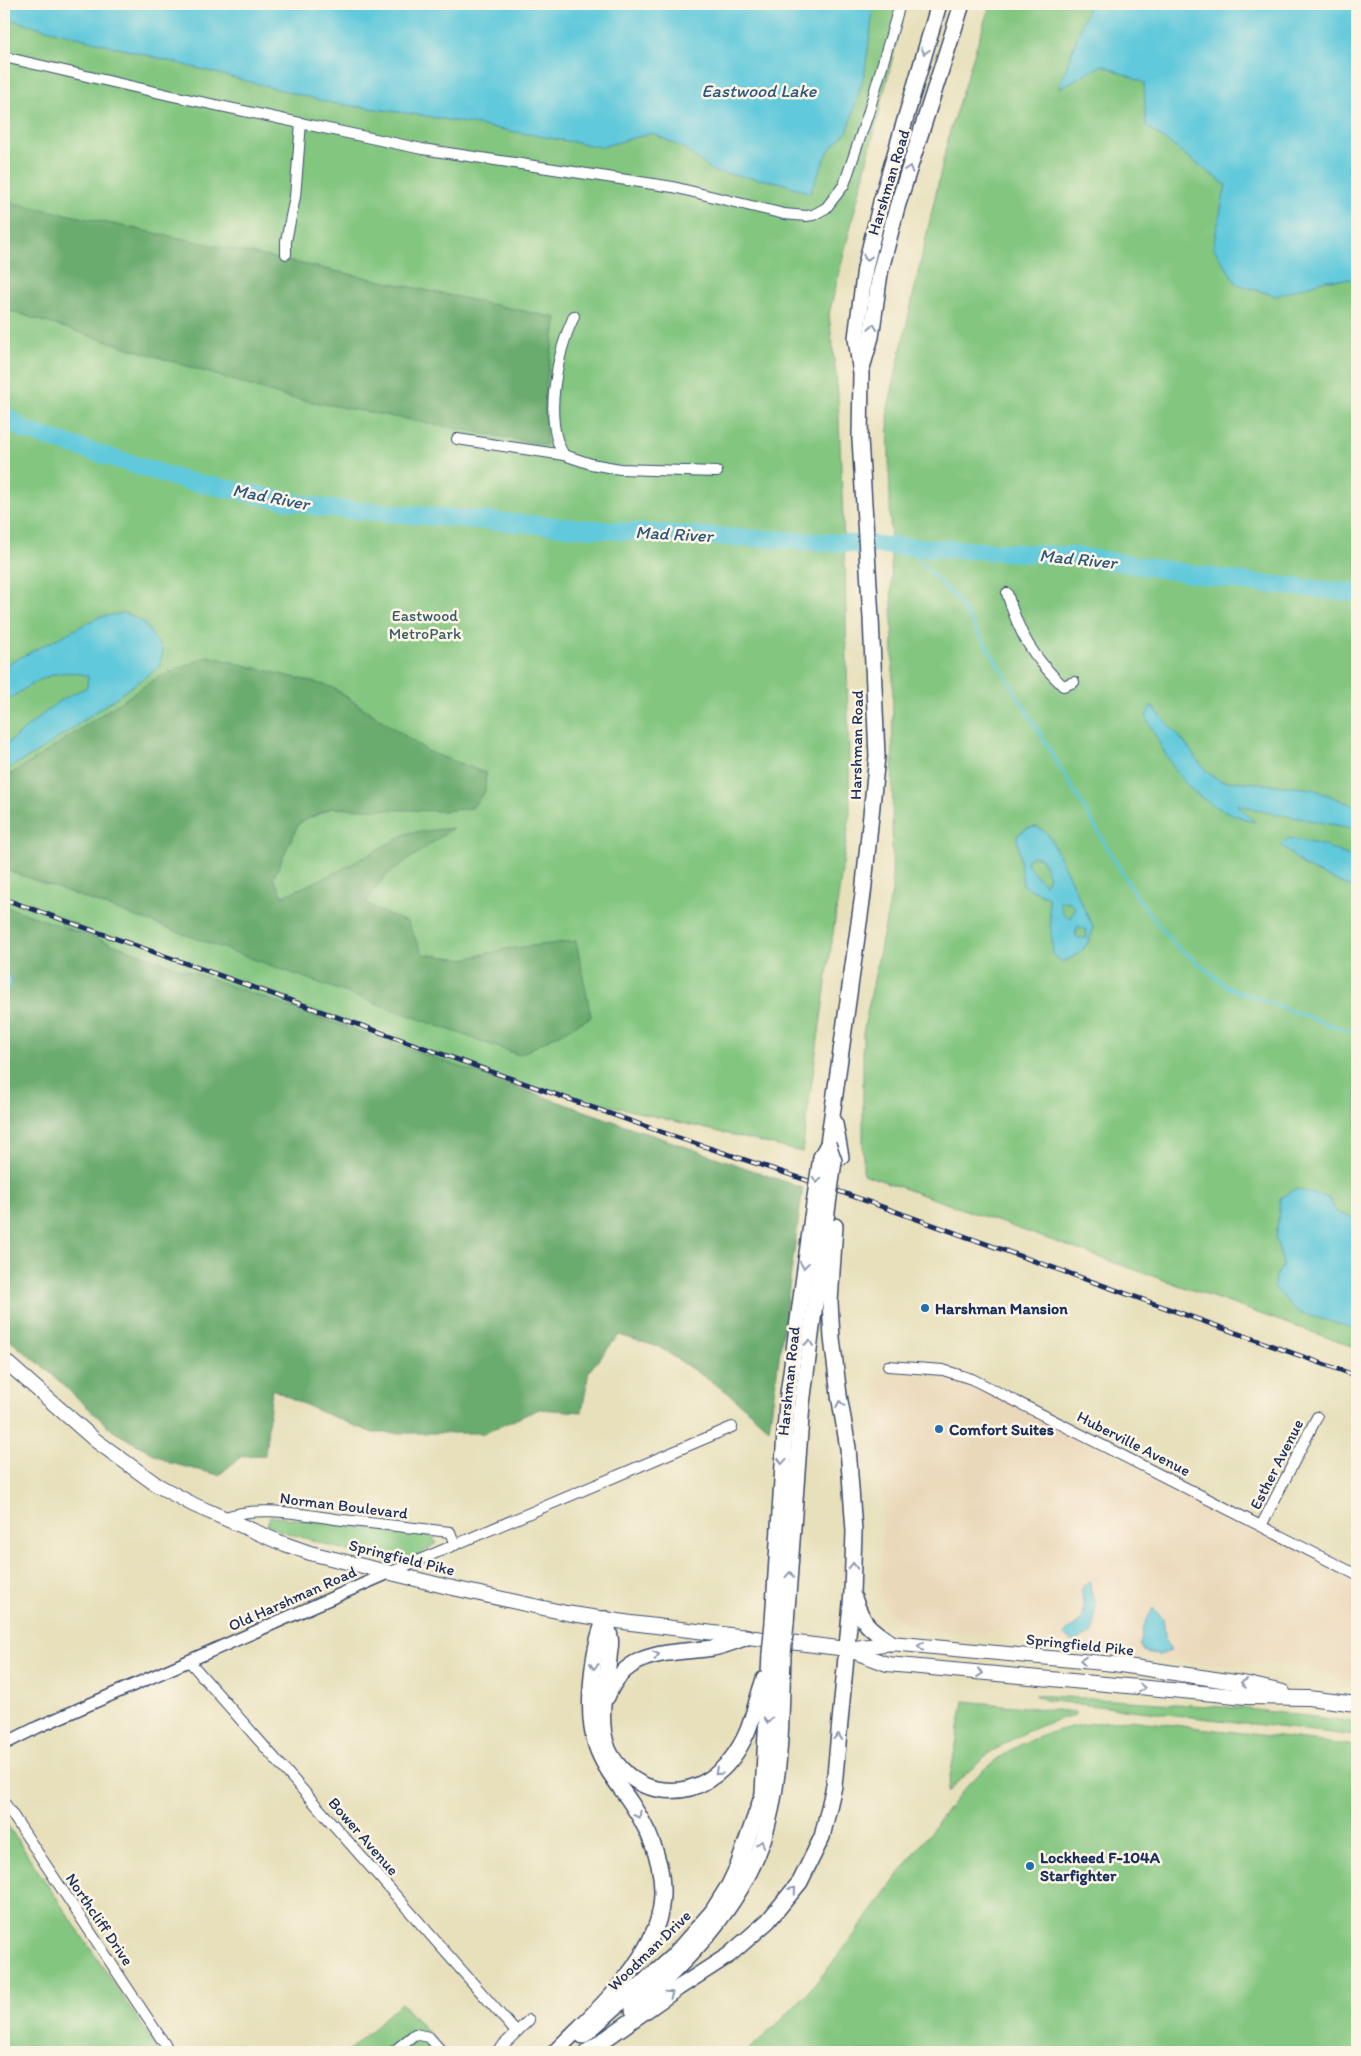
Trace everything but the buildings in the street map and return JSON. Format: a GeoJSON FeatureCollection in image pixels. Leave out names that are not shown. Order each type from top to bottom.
{"type":"FeatureCollection","features":[{"type":"Feature","properties":{"kind":"main road","name":"Harshman Road"},"geometry":{"type":"LineString","coordinates":[[774,1658],[780,1623],[787,1402],[825,1221],[820,1157],[828,1144],[863,894],[875,780],[876,724],[860,439],[861,374],[856,338],[865,268],[881,202],[939,4]]}},
{"type":"Feature","properties":{"kind":"main road","name":"Harshman Road"},"geometry":{"type":"LineString","coordinates":[[861,374],[871,337],[880,273],[897,207],[962,4]]}},
{"type":"Feature","properties":{"kind":"main road"},"geometry":{"type":"LineString","coordinates":[[586,2052],[729,1955],[768,1921],[800,1882],[822,1837],[834,1786],[852,1593],[854,1531],[848,1448],[839,1395],[830,1302],[825,1221],[841,1157],[832,1110]]}},
{"type":"Feature","properties":{"kind":"main road","name":"Springfield Pike"},"geometry":{"type":"LineString","coordinates":[[4,1360],[66,1416],[125,1463],[157,1484],[222,1518],[263,1536],[310,1553],[540,1607],[605,1619],[847,1649],[891,1644],[1114,1664],[1248,1684],[1308,1698]]}},
{"type":"Feature","properties":{"kind":"main road"},"geometry":{"type":"LineString","coordinates":[[852,1593],[866,1625],[871,1631],[891,1644]]}},
{"type":"Feature","properties":{"kind":"main road"},"geometry":{"type":"LineString","coordinates":[[605,1619],[611,1638],[603,1713],[606,1744],[620,1768],[643,1785],[657,1789],[673,1791],[689,1789],[706,1782],[717,1774],[738,1749],[747,1732],[774,1658]]}},
{"type":"Feature","properties":{"kind":"main road"},"geometry":{"type":"LineString","coordinates":[[555,2052],[614,1991],[636,1963],[656,1928],[661,1908],[663,1888],[660,1866],[648,1832],[601,1758],[592,1734],[590,1721],[591,1701],[598,1636],[605,1619]]}},
{"type":"Feature","properties":{"kind":"main road"},"geometry":{"type":"LineString","coordinates":[[603,1713],[609,1692],[616,1680],[636,1662],[659,1653],[715,1648],[747,1637]]}},
{"type":"Feature","properties":{"kind":"main road","name":"Springfield Pike"},"geometry":{"type":"LineString","coordinates":[[847,1649],[887,1664],[1247,1697],[1308,1698],[1357,1704]]}},
{"type":"Feature","properties":{"kind":"main road","name":"Woodman Drive"},"geometry":{"type":"LineString","coordinates":[[566,2052],[674,1955],[697,1931],[729,1886],[756,1818],[762,1794],[774,1658]]}},
{"type":"Feature","properties":{"kind":"main road","name":"Woodman Drive"},"geometry":{"type":"LineString","coordinates":[[586,2052],[696,1950],[720,1920],[746,1878],[763,1840],[778,1760],[774,1658]]}},
{"type":"Feature","properties":{"kind":"street"},"geometry":{"type":"LineString","coordinates":[[4,57],[164,94],[422,149],[673,187],[784,214],[813,216],[826,208],[844,185],[868,114],[900,4]]}},
{"type":"Feature","properties":{"kind":"street"},"geometry":{"type":"LineString","coordinates":[[286,254],[286,241],[295,197],[301,123]]}},
{"type":"Feature","properties":{"kind":"street"},"geometry":{"type":"LineString","coordinates":[[564,455],[558,442],[554,423],[554,395],[559,365],[574,316]]}},
{"type":"Feature","properties":{"kind":"street"},"geometry":{"type":"LineString","coordinates":[[457,439],[564,455],[591,464],[620,469],[717,472]]}},
{"type":"Feature","properties":{"kind":"street"},"geometry":{"type":"LineString","coordinates":[[1007,593],[1019,628],[1032,652],[1062,686],[1074,682]]}},
{"type":"Feature","properties":{"kind":"street","name":"Huberville Avenue"},"geometry":{"type":"LineString","coordinates":[[888,1366],[943,1370],[972,1378],[1357,1574]]}},
{"type":"Feature","properties":{"kind":"street","name":"Esther Avenue"},"geometry":{"type":"LineString","coordinates":[[1261,1526],[1317,1417]]}},
{"type":"Feature","properties":{"kind":"street","name":"Old Harshman Road"},"geometry":{"type":"LineString","coordinates":[[4,1744],[38,1726],[390,1572],[732,1426]]}},
{"type":"Feature","properties":{"kind":"street","name":"Norman Boulevard"},"geometry":{"type":"LineString","coordinates":[[222,1518],[238,1512],[254,1510],[287,1512],[450,1532],[455,1545]]}},
{"type":"Feature","properties":{"kind":"street","name":"Bower Avenue"},"geometry":{"type":"LineString","coordinates":[[189,1661],[516,2032]]}},
{"type":"Feature","properties":{"kind":"street","name":"Northcliff Drive"},"geometry":{"type":"LineString","coordinates":[[4,1802],[170,2052]]}},
{"type":"Feature","properties":{"kind":"street"},"geometry":{"type":"LineString","coordinates":[[496,2052],[529,2020]]}},
{"type":"Feature","properties":{"kind":"street"},"geometry":{"type":"LineString","coordinates":[[393,2052],[415,2034],[429,2037],[442,2052]]}},
{"type":"Feature","properties":{"kind":"shaded area"},"geometry":{"type":"Polygon","coordinates":[[[878,1373],[947,1376],[973,1384],[1357,1581],[1357,1682],[1284,1663],[1227,1666],[1132,1656],[1025,1638],[997,1629],[984,1635],[920,1629],[902,1622],[891,1615],[886,1608],[880,1591],[883,1499],[877,1390],[878,1373]]]}},
{"type":"Feature","properties":{"kind":"green space","name":"Eastwood MetroPark"},"geometry":{"type":"Polygon","coordinates":[[[4,4],[906,4],[829,314],[838,394],[845,568],[850,814],[802,1152],[158,996],[4,938],[4,4]]]}},
{"type":"Feature","properties":{"kind":"green space"},"geometry":{"type":"Polygon","coordinates":[[[990,4],[1357,4],[1357,1348],[863,1174],[863,1033],[892,891],[893,659],[888,408],[950,130],[990,4]]]}},
{"type":"Feature","properties":{"kind":"green space"},"geometry":{"type":"Polygon","coordinates":[[[4,201],[557,318],[545,389],[546,445],[286,397],[4,309],[4,201]]]}},
{"type":"Feature","properties":{"kind":"green space"},"geometry":{"type":"Polygon","coordinates":[[[208,656],[332,687],[429,752],[486,773],[485,791],[472,808],[443,811],[331,808],[299,823],[273,878],[283,896],[337,872],[408,833],[453,828],[384,877],[366,902],[381,912],[407,922],[423,954],[464,959],[506,949],[576,941],[591,1017],[519,1055],[4,869],[4,778],[155,679],[208,656]]]}},
{"type":"Feature","properties":{"kind":"green space"},"geometry":{"type":"Polygon","coordinates":[[[4,906],[803,1188],[769,1429],[727,1392],[659,1347],[619,1335],[589,1371],[582,1412],[539,1409],[485,1433],[373,1433],[321,1412],[272,1389],[265,1455],[242,1456],[219,1475],[170,1463],[113,1431],[46,1369],[4,1336],[4,906]]]}},
{"type":"Feature","properties":{"kind":"green space"},"geometry":{"type":"Polygon","coordinates":[[[270,1516],[433,1536],[436,1543],[414,1557],[388,1563],[278,1530],[267,1525],[270,1516]]]}},
{"type":"Feature","properties":{"kind":"green space"},"geometry":{"type":"Polygon","coordinates":[[[1034,1695],[1239,1708],[1357,1722],[1357,1736],[1044,1700],[1034,1695]]]}},
{"type":"Feature","properties":{"kind":"green space"},"geometry":{"type":"Polygon","coordinates":[[[964,1701],[1075,1712],[1075,1715],[1037,1727],[1005,1744],[976,1765],[947,1793],[964,1701]]]}},
{"type":"Feature","properties":{"kind":"green space"},"geometry":{"type":"Polygon","coordinates":[[[1129,1720],[1357,1746],[1357,2052],[745,2052],[770,2031],[815,1984],[856,1933],[946,1811],[981,1772],[994,1761],[1023,1743],[1052,1732],[1082,1725],[1129,1720]]]}},
{"type":"Feature","properties":{"kind":"green space"},"geometry":{"type":"Polygon","coordinates":[[[4,1820],[151,2039],[159,2052],[4,2052],[4,1820]]]}},
{"type":"Feature","properties":{"kind":"green space"},"geometry":{"type":"Polygon","coordinates":[[[401,2003],[446,2052],[347,2052],[401,2003]]]}},
{"type":"Feature","properties":{"kind":"water","name":"Eastwood Lake"},"geometry":{"type":"Polygon","coordinates":[[[4,4],[874,4],[865,71],[848,130],[828,152],[810,193],[778,182],[714,172],[685,149],[652,133],[601,147],[420,115],[331,103],[4,18],[4,4]]]}},
{"type":"Feature","properties":{"kind":"water"},"geometry":{"type":"Polygon","coordinates":[[[1089,4],[1357,4],[1357,279],[1325,280],[1276,296],[1237,284],[1213,247],[1226,185],[1146,126],[1144,83],[1103,65],[1059,88],[1089,4]]]}},
{"type":"Feature","properties":{"kind":"water"},"geometry":{"type":"Polygon","coordinates":[[[125,613],[143,622],[163,651],[159,667],[40,751],[4,771],[4,743],[8,743],[59,701],[87,687],[88,676],[76,673],[54,674],[34,683],[4,702],[4,666],[99,617],[125,613]]]}},
{"type":"Feature","properties":{"kind":"water"},"geometry":{"type":"Polygon","coordinates":[[[1151,705],[1179,736],[1208,773],[1221,781],[1313,789],[1357,807],[1357,829],[1266,812],[1237,804],[1255,822],[1213,805],[1185,783],[1166,756],[1146,717],[1151,705]]]}},
{"type":"Feature","properties":{"kind":"water"},"geometry":{"type":"Polygon","coordinates":[[[1038,827],[1049,835],[1093,927],[1087,944],[1083,949],[1074,957],[1062,962],[1053,954],[1048,897],[1023,886],[1017,835],[1028,828],[1038,827]],[[1032,856],[1026,861],[1034,874],[1045,884],[1049,876],[1041,858],[1032,856]],[[1059,901],[1063,914],[1070,918],[1075,908],[1070,902],[1059,901]],[[1078,926],[1076,938],[1087,938],[1086,930],[1078,926]]]}},
{"type":"Feature","properties":{"kind":"water"},"geometry":{"type":"Polygon","coordinates":[[[1288,838],[1322,845],[1357,859],[1357,890],[1305,867],[1281,845],[1288,838]]]}},
{"type":"Feature","properties":{"kind":"water"},"geometry":{"type":"Polygon","coordinates":[[[4,968],[13,982],[4,995],[4,968]]]}},
{"type":"Feature","properties":{"kind":"water"},"geometry":{"type":"Polygon","coordinates":[[[1295,1189],[1329,1198],[1336,1212],[1357,1219],[1357,1329],[1297,1312],[1274,1287],[1276,1276],[1283,1265],[1276,1239],[1280,1199],[1295,1189]]]}},
{"type":"Feature","properties":{"kind":"water"},"geometry":{"type":"Polygon","coordinates":[[[1090,1581],[1091,1592],[1096,1603],[1093,1633],[1072,1642],[1064,1635],[1080,1621],[1083,1613],[1081,1591],[1085,1584],[1090,1581]]]}},
{"type":"Feature","properties":{"kind":"water"},"geometry":{"type":"Polygon","coordinates":[[[1153,1608],[1163,1619],[1166,1643],[1171,1651],[1159,1655],[1145,1652],[1140,1645],[1143,1628],[1153,1608]]]}},
{"type":"Feature","properties":{"kind":"waterway","name":"Mad River"},"geometry":{"type":"LineString","coordinates":[[4,414],[24,430],[183,480],[324,508],[619,531],[1077,556],[1245,582],[1357,593]]}},
{"type":"Feature","properties":{"kind":"waterway"},"geometry":{"type":"LineString","coordinates":[[906,547],[959,602],[1015,691],[1136,896],[1173,943],[1229,988],[1330,1025],[1357,1032]]}},
{"type":"Feature","properties":{"kind":"railway"},"geometry":{"type":"LineString","coordinates":[[4,899],[670,1135],[824,1186],[1357,1376]]}},
{"type":"Feature","properties":{"kind":"place","name":"Harshman Mansion"},"geometry":{"type":"Point","coordinates":[925,1308]}},
{"type":"Feature","properties":{"kind":"place","name":"Comfort Suites"},"geometry":{"type":"Point","coordinates":[939,1429]}},
{"type":"Feature","properties":{"kind":"place","name":"Lockheed F-104A Starfighter"},"geometry":{"type":"Point","coordinates":[1030,1866]}}]}
